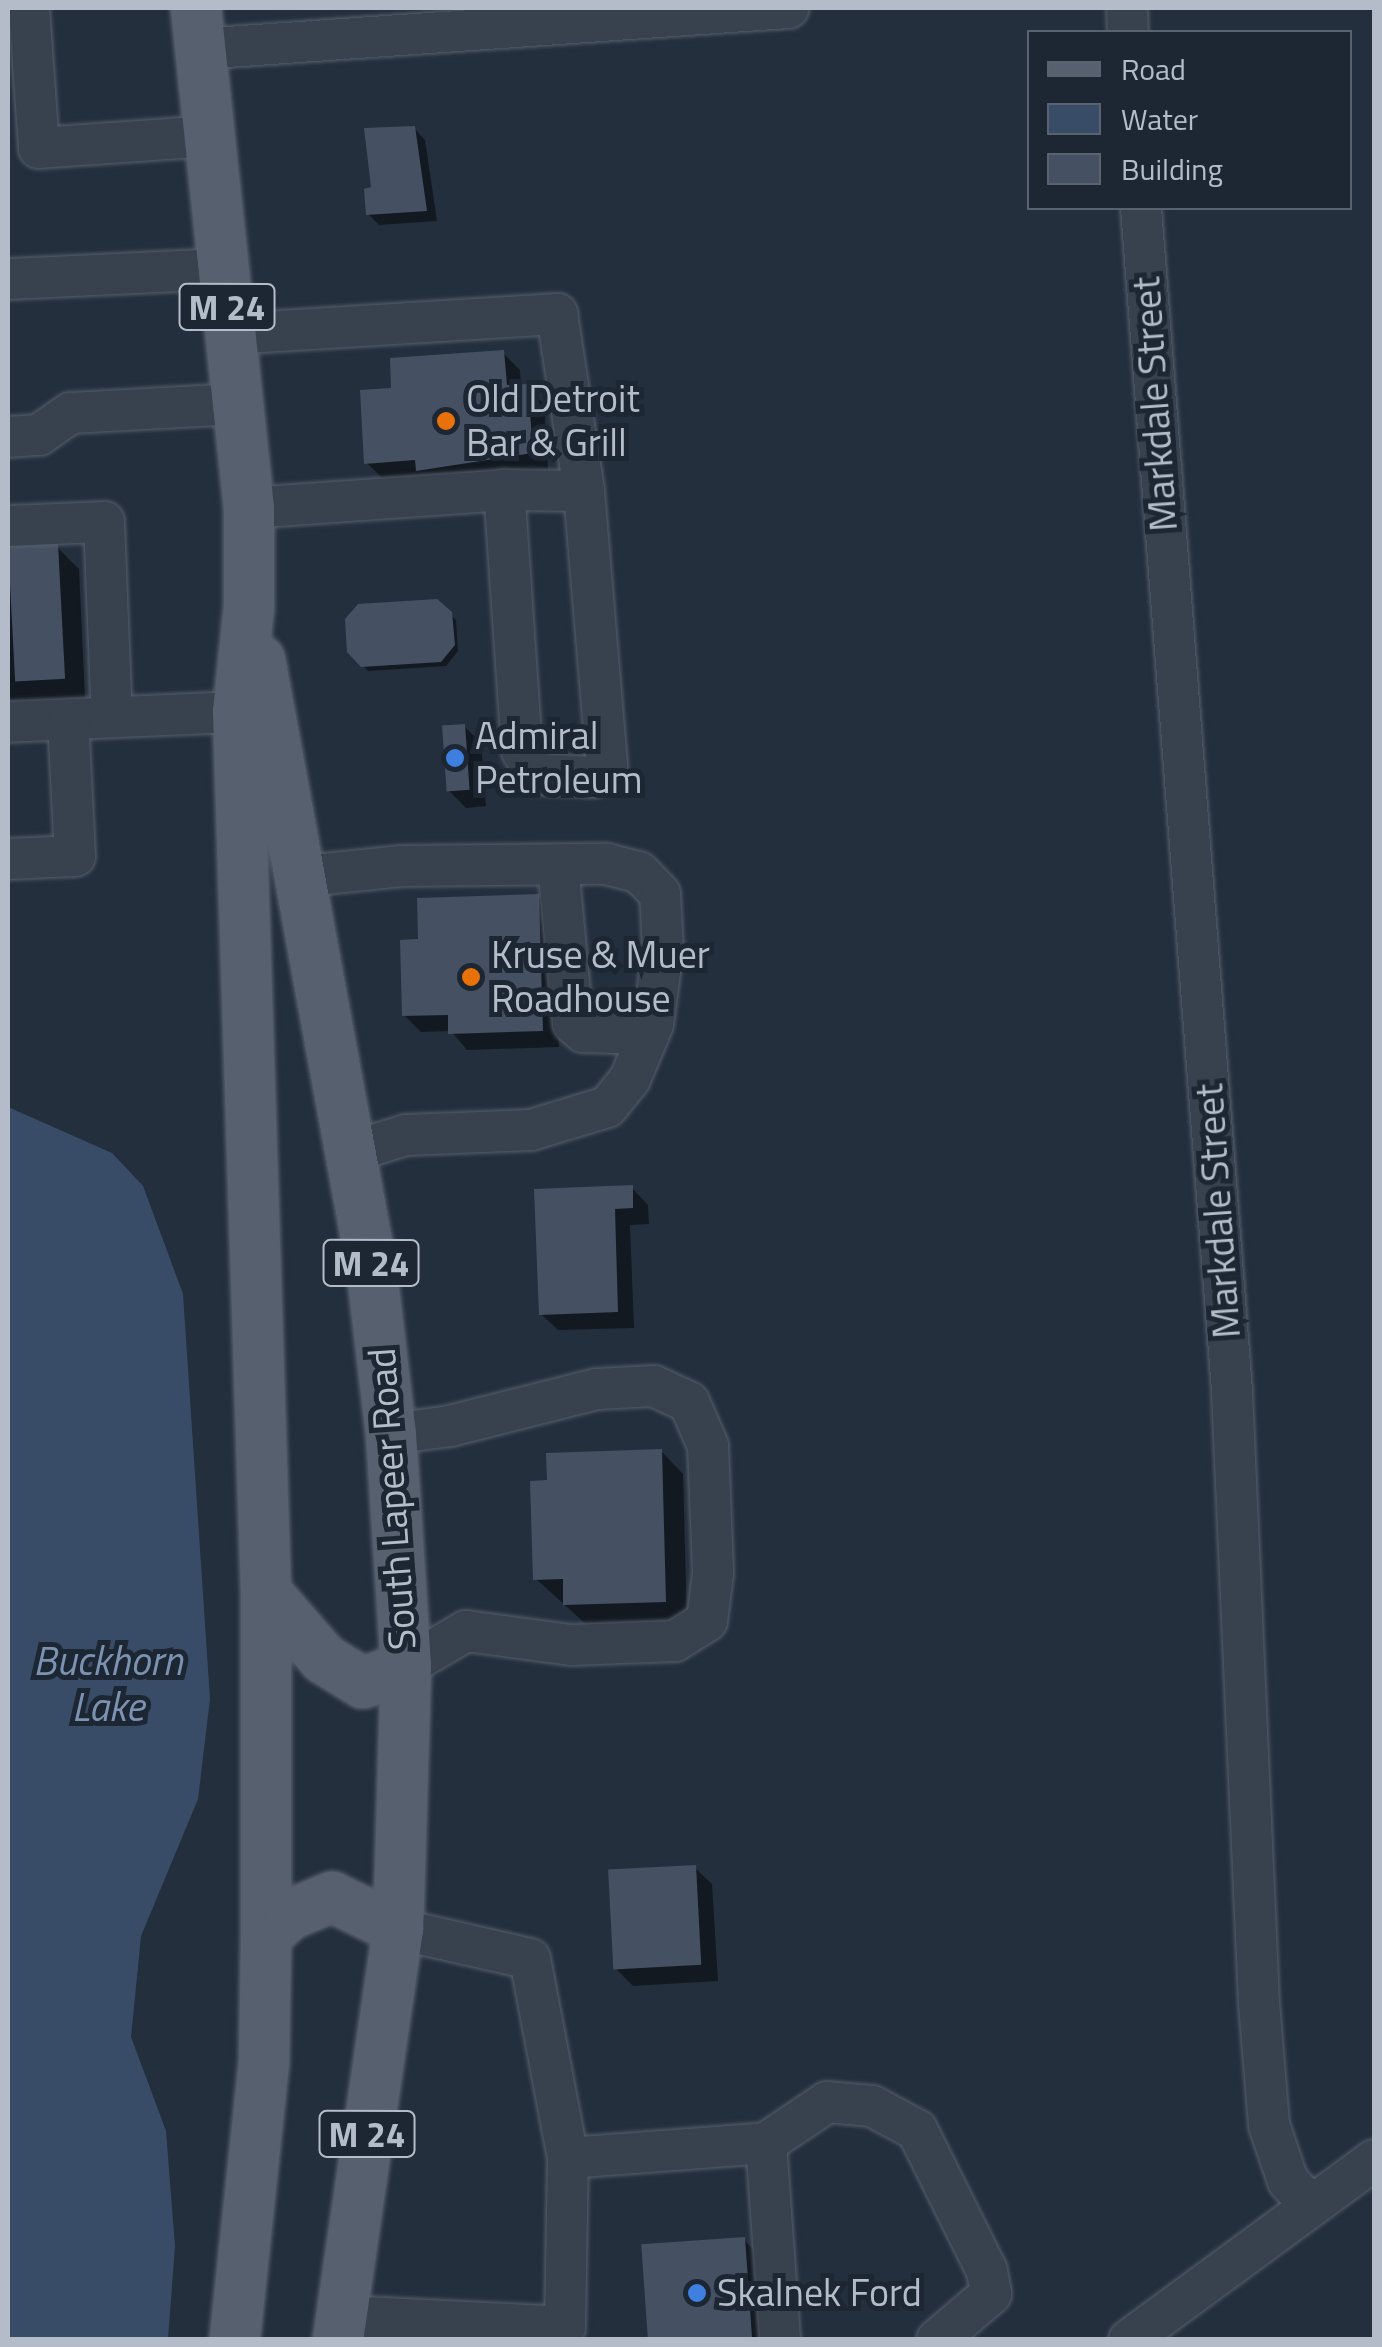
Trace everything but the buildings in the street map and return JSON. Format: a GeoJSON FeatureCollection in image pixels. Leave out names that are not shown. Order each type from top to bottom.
{"type":"FeatureCollection","features":[{"type":"Feature","properties":{"kind":"main road","name":"South Lapeer Road"},"geometry":{"type":"LineString","coordinates":[[198,28],[248,508],[248,606],[238,712],[266,1592],[264,2062],[236,2340]]}},
{"type":"Feature","properties":{"kind":"main road","name":"South Lapeer Road"},"geometry":{"type":"LineString","coordinates":[[248,606],[304,876],[354,1151],[391,1434],[406,1666],[398,1929],[340,2328]]}},
{"type":"Feature","properties":{"kind":"main road"},"geometry":{"type":"LineString","coordinates":[[266,1592],[324,1660],[364,1683],[406,1666]]}},
{"type":"Feature","properties":{"kind":"main road"},"geometry":{"type":"LineString","coordinates":[[266,1936],[289,1915],[332,1897],[398,1929]]}},
{"type":"Feature","properties":{"kind":"street"},"geometry":{"type":"LineString","coordinates":[[28,8],[39,148],[209,136]]}},
{"type":"Feature","properties":{"kind":"street"},"geometry":{"type":"LineString","coordinates":[[198,28],[789,8]]}},
{"type":"Feature","properties":{"kind":"street","name":"Markdale Street"},"geometry":{"type":"LineString","coordinates":[[1141,210],[1232,1392],[1259,2004],[1270,2124],[1288,2181],[1310,2205]]}},
{"type":"Feature","properties":{"kind":"street"},"geometry":{"type":"LineString","coordinates":[[8,279],[223,269]]}},
{"type":"Feature","properties":{"kind":"street"},"geometry":{"type":"LineString","coordinates":[[230,334],[557,314],[584,491],[607,768],[578,780],[536,774],[522,751],[504,490]]}},
{"type":"Feature","properties":{"kind":"street"},"geometry":{"type":"LineString","coordinates":[[8,437],[38,435],[71,414],[237,404]]}},
{"type":"Feature","properties":{"kind":"street"},"geometry":{"type":"LineString","coordinates":[[248,508],[504,490],[584,491]]}},
{"type":"Feature","properties":{"kind":"street"},"geometry":{"type":"LineString","coordinates":[[8,526],[104,522],[112,717]]}},
{"type":"Feature","properties":{"kind":"street"},"geometry":{"type":"LineString","coordinates":[[8,722],[238,712]]}},
{"type":"Feature","properties":{"kind":"street"},"geometry":{"type":"LineString","coordinates":[[8,859],[75,856],[68,720]]}},
{"type":"Feature","properties":{"kind":"street"},"geometry":{"type":"LineString","coordinates":[[304,876],[402,866],[606,864],[639,872],[660,894],[663,950],[649,1034],[630,1079],[607,1107],[532,1130],[406,1134],[354,1151]]}},
{"type":"Feature","properties":{"kind":"street"},"geometry":{"type":"LineString","coordinates":[[558,865],[574,1023],[583,1032],[649,1034]]}},
{"type":"Feature","properties":{"kind":"street"},"geometry":{"type":"LineString","coordinates":[[391,1434],[450,1426],[597,1389],[654,1386],[689,1402],[708,1446],[712,1573],[707,1622],[674,1641],[657,1642],[571,1645],[466,1632],[406,1666]]}},
{"type":"Feature","properties":{"kind":"street"},"geometry":{"type":"LineString","coordinates":[[340,2328],[565,2327],[568,2158],[530,1959],[398,1929]]}},
{"type":"Feature","properties":{"kind":"street"},"geometry":{"type":"LineString","coordinates":[[568,2158],[766,2143],[828,2102],[872,2106],[917,2130],[987,2271],[991,2294],[938,2340]]}},
{"type":"Feature","properties":{"kind":"street"},"geometry":{"type":"LineString","coordinates":[[766,2143],[780,2340]]}},
{"type":"Feature","properties":{"kind":"street"},"geometry":{"type":"LineString","coordinates":[[1128,2340],[1374,2160]]}},
{"type":"Feature","properties":{"kind":"water","name":"Buckhorn Lake"},"geometry":{"type":"Polygon","coordinates":[[[8,1107],[112,1153],[143,1186],[183,1294],[210,1699],[198,1799],[141,1936],[131,2037],[166,2131],[175,2246],[168,2339],[8,2339],[8,1107]]]}},
{"type":"Feature","properties":{"kind":"place","name":"Old Detroit Bar & Grill"},"geometry":{"type":"Point","coordinates":[446,421]}},
{"type":"Feature","properties":{"kind":"place","name":"Admiral Petroleum"},"geometry":{"type":"Point","coordinates":[455,758]}},
{"type":"Feature","properties":{"kind":"place","name":"Kruse & Muer Roadhouse"},"geometry":{"type":"Point","coordinates":[471,977]}},
{"type":"Feature","properties":{"kind":"place","name":"Skalnek Ford"},"geometry":{"type":"Point","coordinates":[697,2293]}}]}
